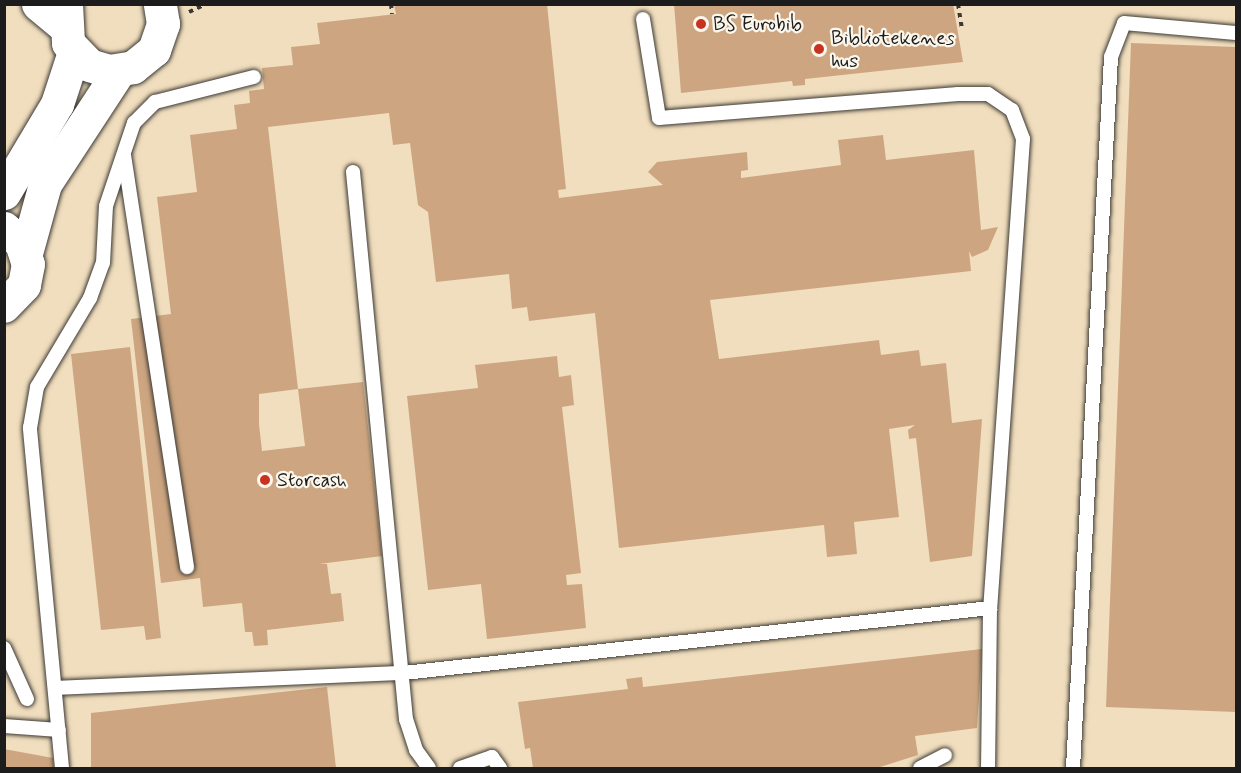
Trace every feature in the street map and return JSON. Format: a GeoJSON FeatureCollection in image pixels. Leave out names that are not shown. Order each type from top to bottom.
{"type":"FeatureCollection","features":[{"type":"Feature","properties":{"kind":"street"},"geometry":{"type":"LineString","coordinates":[[4,306],[24,285],[26,253],[45,184],[119,71],[154,50],[163,24],[171,10]]}},
{"type":"Feature","properties":{"kind":"street"},"geometry":{"type":"LineString","coordinates":[[60,21],[89,65],[119,71]]}},
{"type":"Feature","properties":{"kind":"street"},"geometry":{"type":"LineString","coordinates":[[4,193],[57,104],[60,21]]}},
{"type":"Feature","properties":{"kind":"street"},"geometry":{"type":"LineString","coordinates":[[4,228],[26,253]]}},
{"type":"Feature","properties":{"kind":"lane"},"geometry":{"type":"LineString","coordinates":[[643,19],[659,118],[958,94],[988,94],[1012,110],[1023,139],[990,608],[988,768]]}},
{"type":"Feature","properties":{"kind":"lane"},"geometry":{"type":"LineString","coordinates":[[1073,768],[1111,57],[1124,23],[1236,33]]}},
{"type":"Feature","properties":{"kind":"lane"},"geometry":{"type":"LineString","coordinates":[[62,768],[30,428],[37,387],[90,298],[103,262],[106,206],[134,123],[155,102],[254,77]]}},
{"type":"Feature","properties":{"kind":"lane"},"geometry":{"type":"LineString","coordinates":[[124,152],[187,567]]}},
{"type":"Feature","properties":{"kind":"lane"},"geometry":{"type":"LineString","coordinates":[[353,172],[404,673],[406,719],[416,750],[429,768]]}},
{"type":"Feature","properties":{"kind":"lane"},"geometry":{"type":"LineString","coordinates":[[55,688],[404,673],[990,608]]}},
{"type":"Feature","properties":{"kind":"lane"},"geometry":{"type":"LineString","coordinates":[[4,648],[27,699]]}},
{"type":"Feature","properties":{"kind":"lane"},"geometry":{"type":"LineString","coordinates":[[4,726],[59,730]]}},
{"type":"Feature","properties":{"kind":"lane"},"geometry":{"type":"LineString","coordinates":[[920,768],[945,755]]}},
{"type":"Feature","properties":{"kind":"lane"},"geometry":{"type":"LineString","coordinates":[[460,768],[492,757],[500,768]]}},
{"type":"Feature","properties":{"kind":"path"},"geometry":{"type":"LineString","coordinates":[[171,10],[206,4]]}},
{"type":"Feature","properties":{"kind":"path"},"geometry":{"type":"LineString","coordinates":[[391,4],[393,14]]}},
{"type":"Feature","properties":{"kind":"path"},"geometry":{"type":"LineString","coordinates":[[958,4],[962,30]]}},
{"type":"Feature","properties":{"kind":"building"},"geometry":{"type":"Polygon","coordinates":[[[394,4],[547,4],[566,189],[558,190],[559,198],[663,185],[648,172],[657,162],[747,152],[748,170],[741,171],[741,178],[841,165],[838,140],[883,135],[886,160],[974,150],[981,230],[998,227],[988,250],[972,257],[969,251],[971,271],[710,300],[719,359],[879,340],[881,355],[919,350],[921,366],[946,363],[952,423],[982,419],[972,556],[930,562],[916,438],[909,439],[908,430],[915,425],[889,429],[899,517],[854,522],[857,554],[827,557],[824,525],[619,548],[595,313],[529,321],[527,307],[512,309],[509,274],[436,282],[428,212],[418,205],[410,143],[393,145],[389,113],[268,127],[298,389],[363,382],[382,556],[319,564],[327,564],[331,594],[341,593],[344,621],[267,630],[268,645],[254,646],[252,632],[245,632],[242,603],[203,607],[200,578],[161,583],[131,319],[171,314],[157,197],[197,192],[190,135],[237,129],[234,105],[250,103],[249,91],[264,89],[262,68],[293,65],[291,47],[320,44],[317,23],[396,14],[394,4]],[[298,389],[259,394],[262,451],[305,446],[298,389]]]}},
{"type":"Feature","properties":{"kind":"building","name":"Bibliotekenes hus"},"geometry":{"type":"Polygon","coordinates":[[[674,4],[953,4],[963,62],[805,79],[805,85],[793,86],[792,81],[681,93],[674,4]]]}},
{"type":"Feature","properties":{"kind":"building"},"geometry":{"type":"Polygon","coordinates":[[[1131,43],[1236,47],[1236,712],[1106,707],[1131,43]]]}},
{"type":"Feature","properties":{"kind":"building"},"geometry":{"type":"Polygon","coordinates":[[[130,347],[161,638],[146,640],[144,626],[101,630],[71,354],[130,347]]]}},
{"type":"Feature","properties":{"kind":"building"},"geometry":{"type":"Polygon","coordinates":[[[557,356],[559,377],[571,375],[574,405],[562,407],[581,573],[566,575],[567,585],[582,584],[586,628],[487,639],[481,584],[428,590],[407,396],[478,388],[475,365],[557,356]]]}},
{"type":"Feature","properties":{"kind":"building"},"geometry":{"type":"Polygon","coordinates":[[[982,649],[977,728],[915,736],[918,755],[877,768],[533,768],[530,748],[525,749],[518,702],[628,689],[626,679],[642,677],[643,687],[982,649]]]}},
{"type":"Feature","properties":{"kind":"building"},"geometry":{"type":"Polygon","coordinates":[[[327,687],[336,768],[91,768],[91,713],[327,687]]]}},
{"type":"Feature","properties":{"kind":"building"},"geometry":{"type":"Polygon","coordinates":[[[4,749],[53,758],[54,768],[4,768],[4,749]]]}},
{"type":"Feature","properties":{"kind":"place","name":"BS Eurobib"},"geometry":{"type":"Point","coordinates":[701,24]}},
{"type":"Feature","properties":{"kind":"place","name":"Bibliotekenes hus"},"geometry":{"type":"Point","coordinates":[819,49]}},
{"type":"Feature","properties":{"kind":"place","name":"Storcash"},"geometry":{"type":"Point","coordinates":[265,480]}}]}
